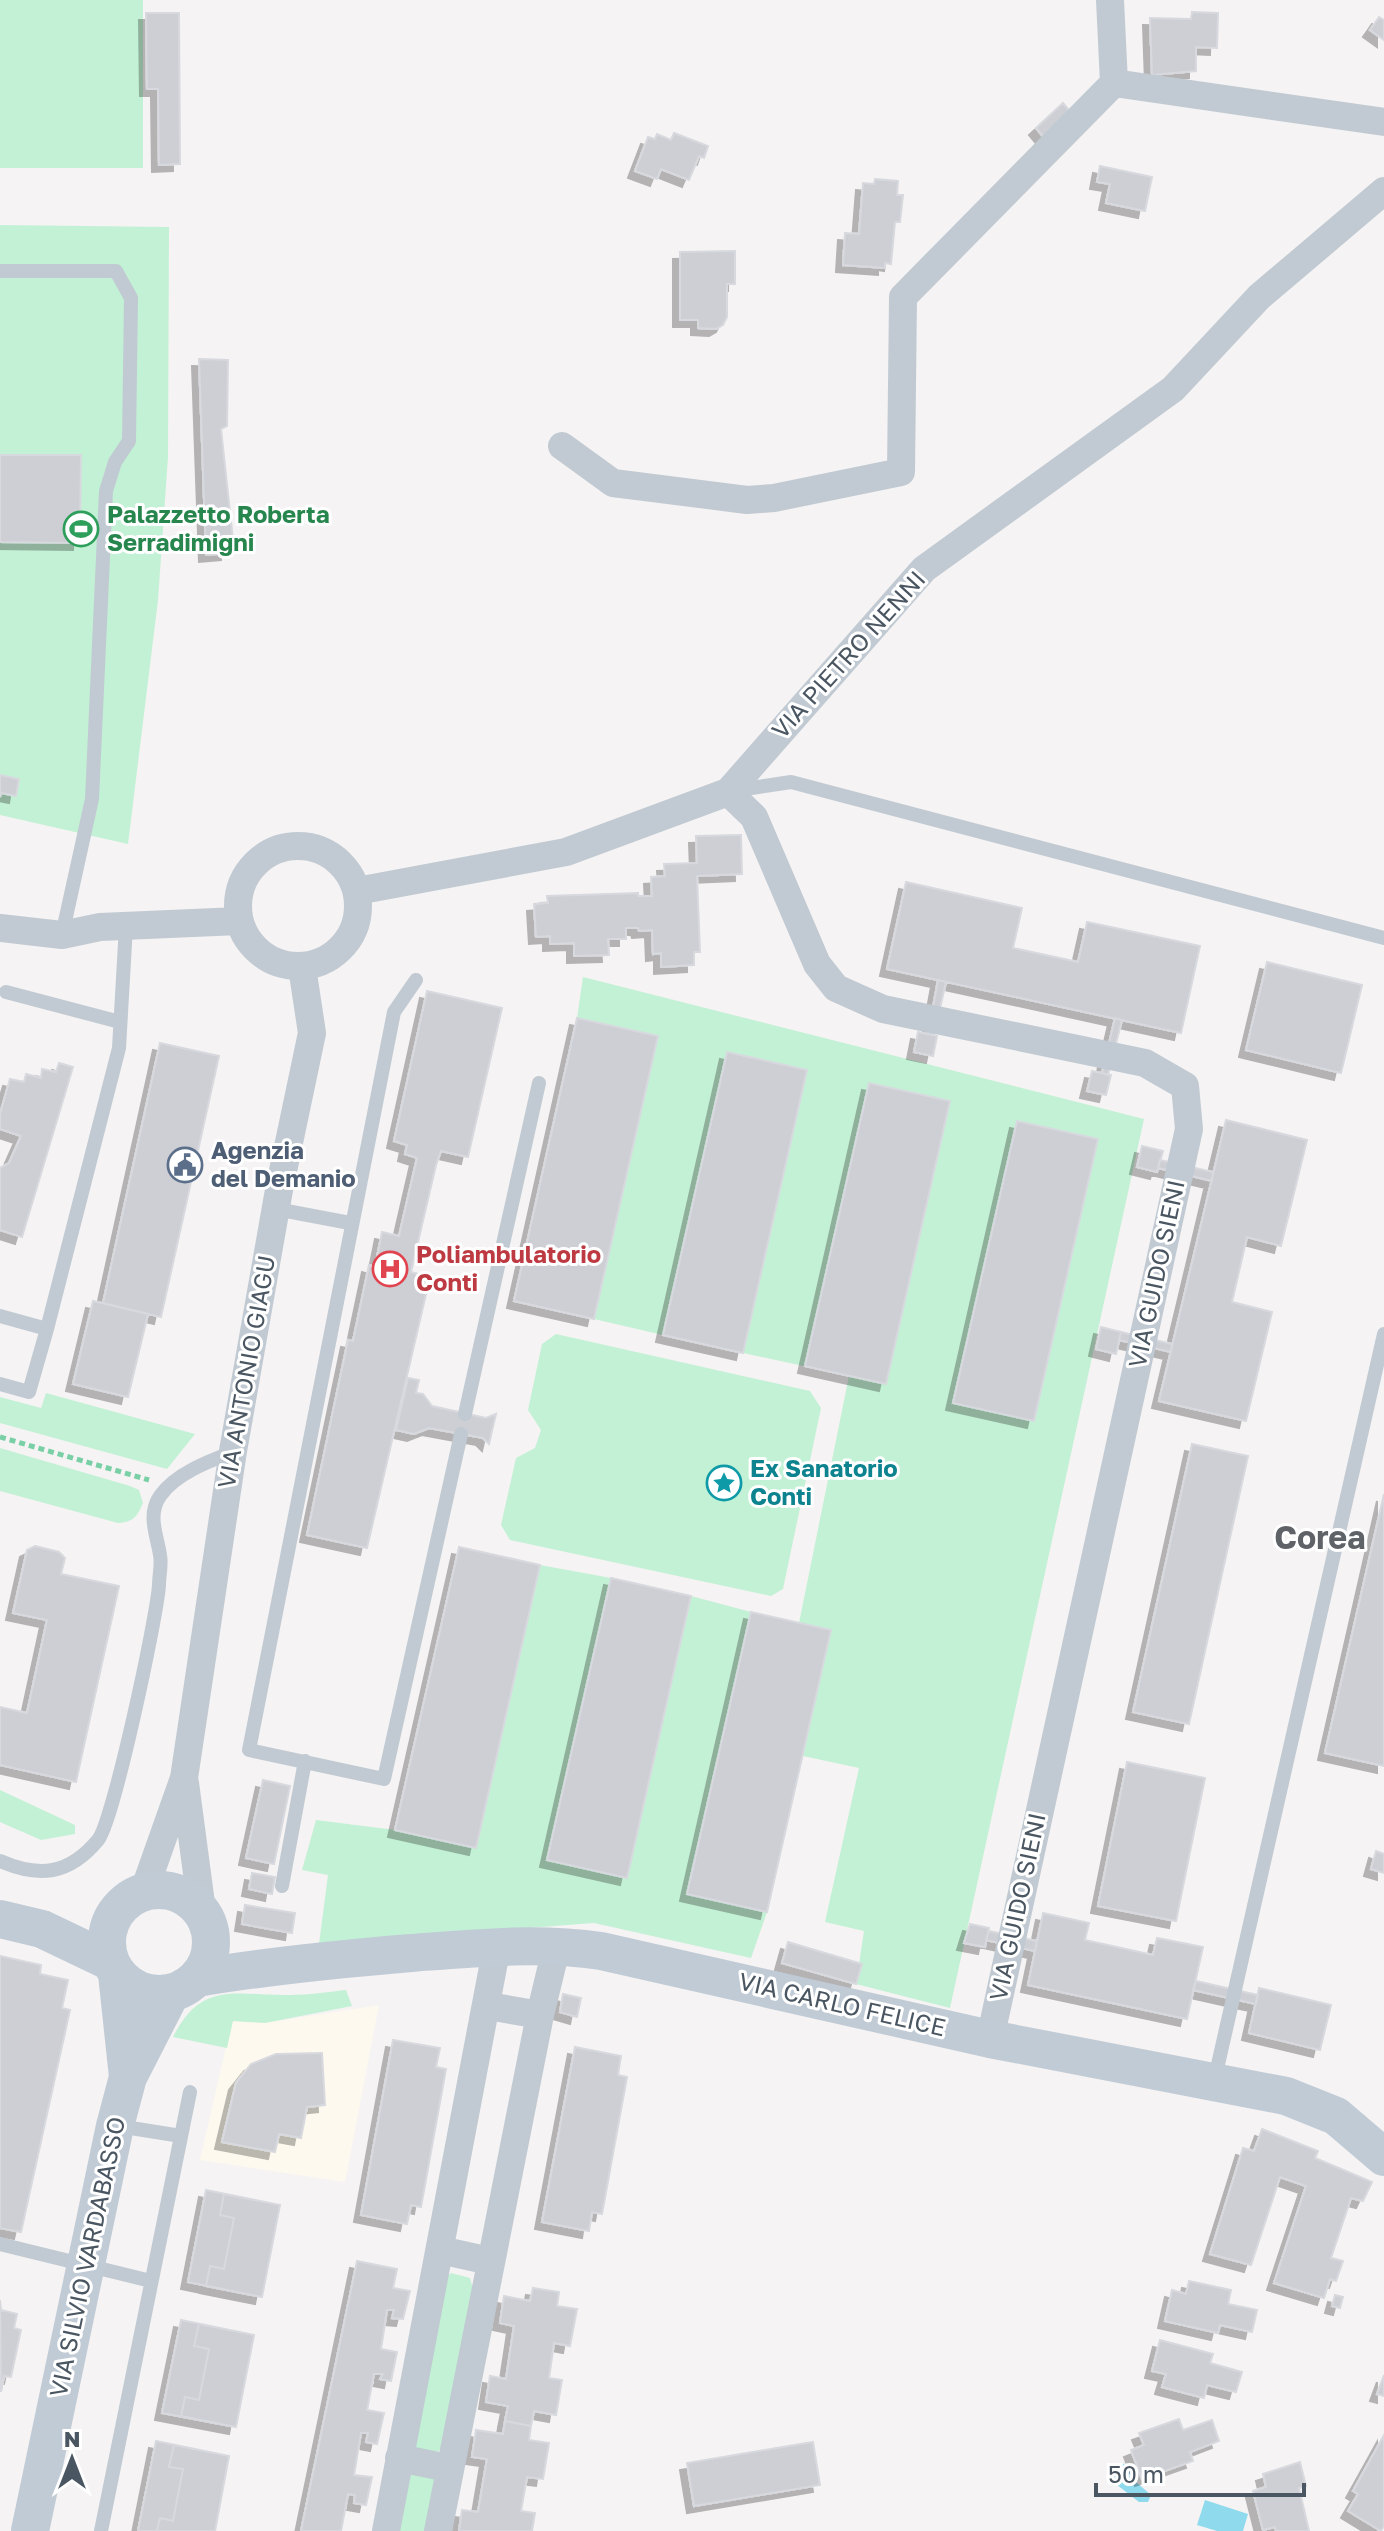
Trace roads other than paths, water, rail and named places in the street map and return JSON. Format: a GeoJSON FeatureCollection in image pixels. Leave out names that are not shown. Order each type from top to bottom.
{"type":"FeatureCollection","features":[{"type":"Feature","properties":{"kind":"main road"},"geometry":{"type":"LineString","coordinates":[[114,1968],[107,1947],[112,1917],[131,1897],[144,1891],[176,1892],[206,1921],[279,1964]]}},
{"type":"Feature","properties":{"kind":"main road"},"geometry":{"type":"LineString","coordinates":[[42,1929],[112,1917]]}},
{"type":"Feature","properties":{"kind":"main road"},"geometry":{"type":"LineString","coordinates":[[0,1919],[42,1929],[114,1968],[141,1991],[184,1985],[211,1948],[206,1921]]}},
{"type":"Feature","properties":{"kind":"main road","name":"VIA CARLO FELICE"},"geometry":{"type":"LineString","coordinates":[[184,1985],[279,1964],[497,1946],[557,1945],[990,2039],[1286,2096],[1336,2116],[1384,2157]]}},
{"type":"Feature","properties":{"kind":"main road","name":"VIA SILVIO VARDABASSO"},"geometry":{"type":"LineString","coordinates":[[114,1968],[128,2077]]}},
{"type":"Feature","properties":{"kind":"main road","name":"VIA SILVIO VARDABASSO"},"geometry":{"type":"LineString","coordinates":[[35,2528],[86,2264],[128,2077],[184,1985]]}},
{"type":"Feature","properties":{"kind":"main road"},"geometry":{"type":"LineString","coordinates":[[1336,2116],[1384,2121]]}},
{"type":"Feature","properties":{"kind":"street"},"geometry":{"type":"LineString","coordinates":[[562,446],[613,483],[747,500],[774,498],[901,472],[903,297],[1114,83],[1110,0]]}},
{"type":"Feature","properties":{"kind":"street"},"geometry":{"type":"LineString","coordinates":[[1114,83],[1384,122]]}},
{"type":"Feature","properties":{"kind":"street","name":"VIA PIETRO NENNI"},"geometry":{"type":"LineString","coordinates":[[357,891],[566,852],[728,792],[924,569],[1173,389],[1259,297],[1384,191]]}},
{"type":"Feature","properties":{"kind":"street","name":"VIA GUIDO SIENI"},"geometry":{"type":"LineString","coordinates":[[728,792],[754,817],[817,964],[836,988],[883,1009],[1145,1063],[1185,1086],[1189,1129],[990,2039]]}},
{"type":"Feature","properties":{"kind":"street"},"geometry":{"type":"LineString","coordinates":[[300,846],[319,849],[336,859],[349,873],[357,891],[359,909],[348,942],[327,959],[302,967],[269,960],[245,936],[239,921],[237,902],[241,884],[250,869],[280,848],[300,846]]}},
{"type":"Feature","properties":{"kind":"street"},"geometry":{"type":"LineString","coordinates":[[0,928],[62,935],[126,926],[239,921]]}},
{"type":"Feature","properties":{"kind":"street","name":"VIA ANTONIO GIAGU"},"geometry":{"type":"LineString","coordinates":[[144,1891],[184,1778],[233,1451],[276,1209],[312,1033],[302,967]]}},
{"type":"Feature","properties":{"kind":"street","name":"VIA ANTONIO GIAGU"},"geometry":{"type":"LineString","coordinates":[[184,1778],[206,1921]]}},
{"type":"Feature","properties":{"kind":"street"},"geometry":{"type":"LineString","coordinates":[[438,2531],[490,2261],[557,1945]]}},
{"type":"Feature","properties":{"kind":"street"},"geometry":{"type":"LineString","coordinates":[[386,2531],[497,1946]]}},
{"type":"Feature","properties":{"kind":"street"},"geometry":{"type":"LineString","coordinates":[[488,2006],[540,2015]]}},
{"type":"Feature","properties":{"kind":"street"},"geometry":{"type":"LineString","coordinates":[[440,2250],[490,2261]]}},
{"type":"Feature","properties":{"kind":"street"},"geometry":{"type":"LineString","coordinates":[[399,2458],[448,2468]]}},
{"type":"Feature","properties":{"kind":"lane"},"geometry":{"type":"LineString","coordinates":[[0,271],[116,271],[131,298],[129,441],[115,462],[106,491],[92,799],[62,935]]}},
{"type":"Feature","properties":{"kind":"lane"},"geometry":{"type":"LineString","coordinates":[[728,792],[791,782],[1384,938]]}},
{"type":"Feature","properties":{"kind":"lane"},"geometry":{"type":"LineString","coordinates":[[0,1384],[29,1392],[47,1329],[119,1048],[126,926]]}},
{"type":"Feature","properties":{"kind":"lane"},"geometry":{"type":"LineString","coordinates":[[416,980],[394,1012],[350,1223],[249,1750],[384,1779],[461,1434]]}},
{"type":"Feature","properties":{"kind":"lane"},"geometry":{"type":"LineString","coordinates":[[6,992],[120,1022]]}},
{"type":"Feature","properties":{"kind":"lane"},"geometry":{"type":"LineString","coordinates":[[465,1414],[539,1083]]}},
{"type":"Feature","properties":{"kind":"lane"},"geometry":{"type":"LineString","coordinates":[[276,1209],[350,1223]]}},
{"type":"Feature","properties":{"kind":"lane"},"geometry":{"type":"LineString","coordinates":[[0,1316],[47,1329]]}},
{"type":"Feature","properties":{"kind":"lane"},"geometry":{"type":"LineString","coordinates":[[1214,2082],[1384,1334]]}},
{"type":"Feature","properties":{"kind":"lane"},"geometry":{"type":"LineString","coordinates":[[0,1861],[40,1874],[72,1863],[100,1839],[114,1797],[158,1593],[161,1557],[152,1527],[160,1496],[196,1467],[233,1451]]}},
{"type":"Feature","properties":{"kind":"lane"},"geometry":{"type":"LineString","coordinates":[[282,1886],[305,1761]]}},
{"type":"Feature","properties":{"kind":"lane"},"geometry":{"type":"LineString","coordinates":[[101,2531],[190,2092]]}},
{"type":"Feature","properties":{"kind":"lane"},"geometry":{"type":"LineString","coordinates":[[115,2126],[181,2136]]}},
{"type":"Feature","properties":{"kind":"lane"},"geometry":{"type":"LineString","coordinates":[[0,2244],[151,2281]]}},
{"type":"Feature","properties":{"kind":"water"},"geometry":{"type":"Polygon","coordinates":[[[1119,2463],[1131,2465],[1129,2476],[1151,2495],[1148,2502],[1139,2502],[1112,2481],[1111,2469],[1119,2463]]]}},
{"type":"Feature","properties":{"kind":"water"},"geometry":{"type":"Polygon","coordinates":[[[1205,2500],[1248,2514],[1243,2531],[1217,2531],[1197,2525],[1205,2500]]]}},
{"type":"Feature","properties":{"kind":"place","name":"Palazzetto Roberta Serradimigni"},"geometry":{"type":"Point","coordinates":[81,529]}},
{"type":"Feature","properties":{"kind":"place","name":"Agenzia del Demanio"},"geometry":{"type":"Point","coordinates":[185,1165]}},
{"type":"Feature","properties":{"kind":"place","name":"Poliambulatorio Conti"},"geometry":{"type":"Point","coordinates":[390,1269]}},
{"type":"Feature","properties":{"kind":"place","name":"Ex Sanatorio Conti"},"geometry":{"type":"Point","coordinates":[724,1483]}},
{"type":"Feature","properties":{"kind":"district","name":"Corea"},"geometry":{"type":"Point","coordinates":[1320,1538]}}]}
